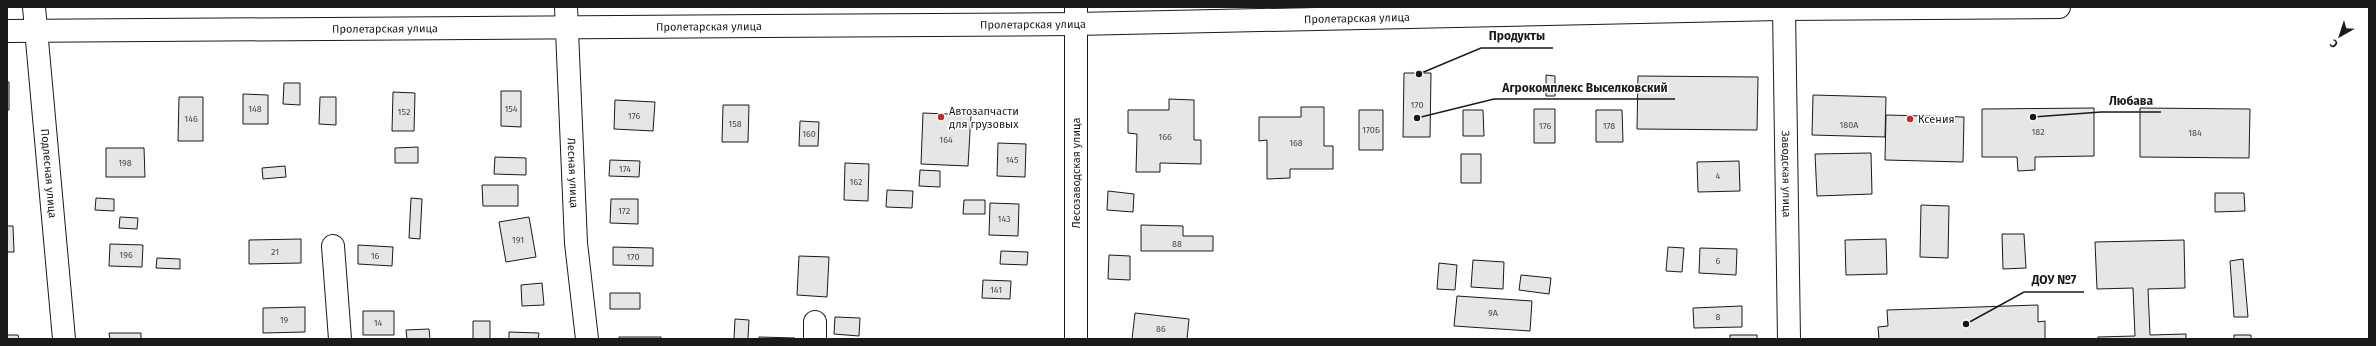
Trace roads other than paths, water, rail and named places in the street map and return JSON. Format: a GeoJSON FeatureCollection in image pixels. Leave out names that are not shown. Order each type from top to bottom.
{"type":"FeatureCollection","features":[{"type":"Feature","properties":{"kind":"street","name":"Подлесная улица"},"geometry":{"type":"LineString","coordinates":[[34,7],[34,31],[64,339]]}},
{"type":"Feature","properties":{"kind":"street","name":"Лесная улица"},"geometry":{"type":"LineString","coordinates":[[566,7],[576,243],[587,339]]}},
{"type":"Feature","properties":{"kind":"street","name":"Пролетарская улица"},"geometry":{"type":"LineString","coordinates":[[7,31],[567,29],[1076,16],[2059,7]]}},
{"type":"Feature","properties":{"kind":"street","name":"Заводская улица"},"geometry":{"type":"LineString","coordinates":[[1784,10],[1789,339]]}},
{"type":"Feature","properties":{"kind":"street","name":"Лесозаводская улица"},"geometry":{"type":"LineString","coordinates":[[1076,16],[1076,339]]}},
{"type":"Feature","properties":{"kind":"street"},"geometry":{"type":"LineString","coordinates":[[333,246],[340,339]]}},
{"type":"Feature","properties":{"kind":"place","name":"Продукты"},"geometry":{"type":"Point","coordinates":[1419,74]}},
{"type":"Feature","properties":{"kind":"place","name":"Автозапчасти для грузовых"},"geometry":{"type":"Point","coordinates":[941,117]}},
{"type":"Feature","properties":{"kind":"place","name":"Любава"},"geometry":{"type":"Point","coordinates":[2033,117]}},
{"type":"Feature","properties":{"kind":"place","name":"Агрокомплекс Выселковский"},"geometry":{"type":"Point","coordinates":[1417,118]}},
{"type":"Feature","properties":{"kind":"place","name":"Ксения"},"geometry":{"type":"Point","coordinates":[1910,119]}},
{"type":"Feature","properties":{"kind":"place","name":"ДОУ №7"},"geometry":{"type":"Point","coordinates":[1966,324]}}]}
